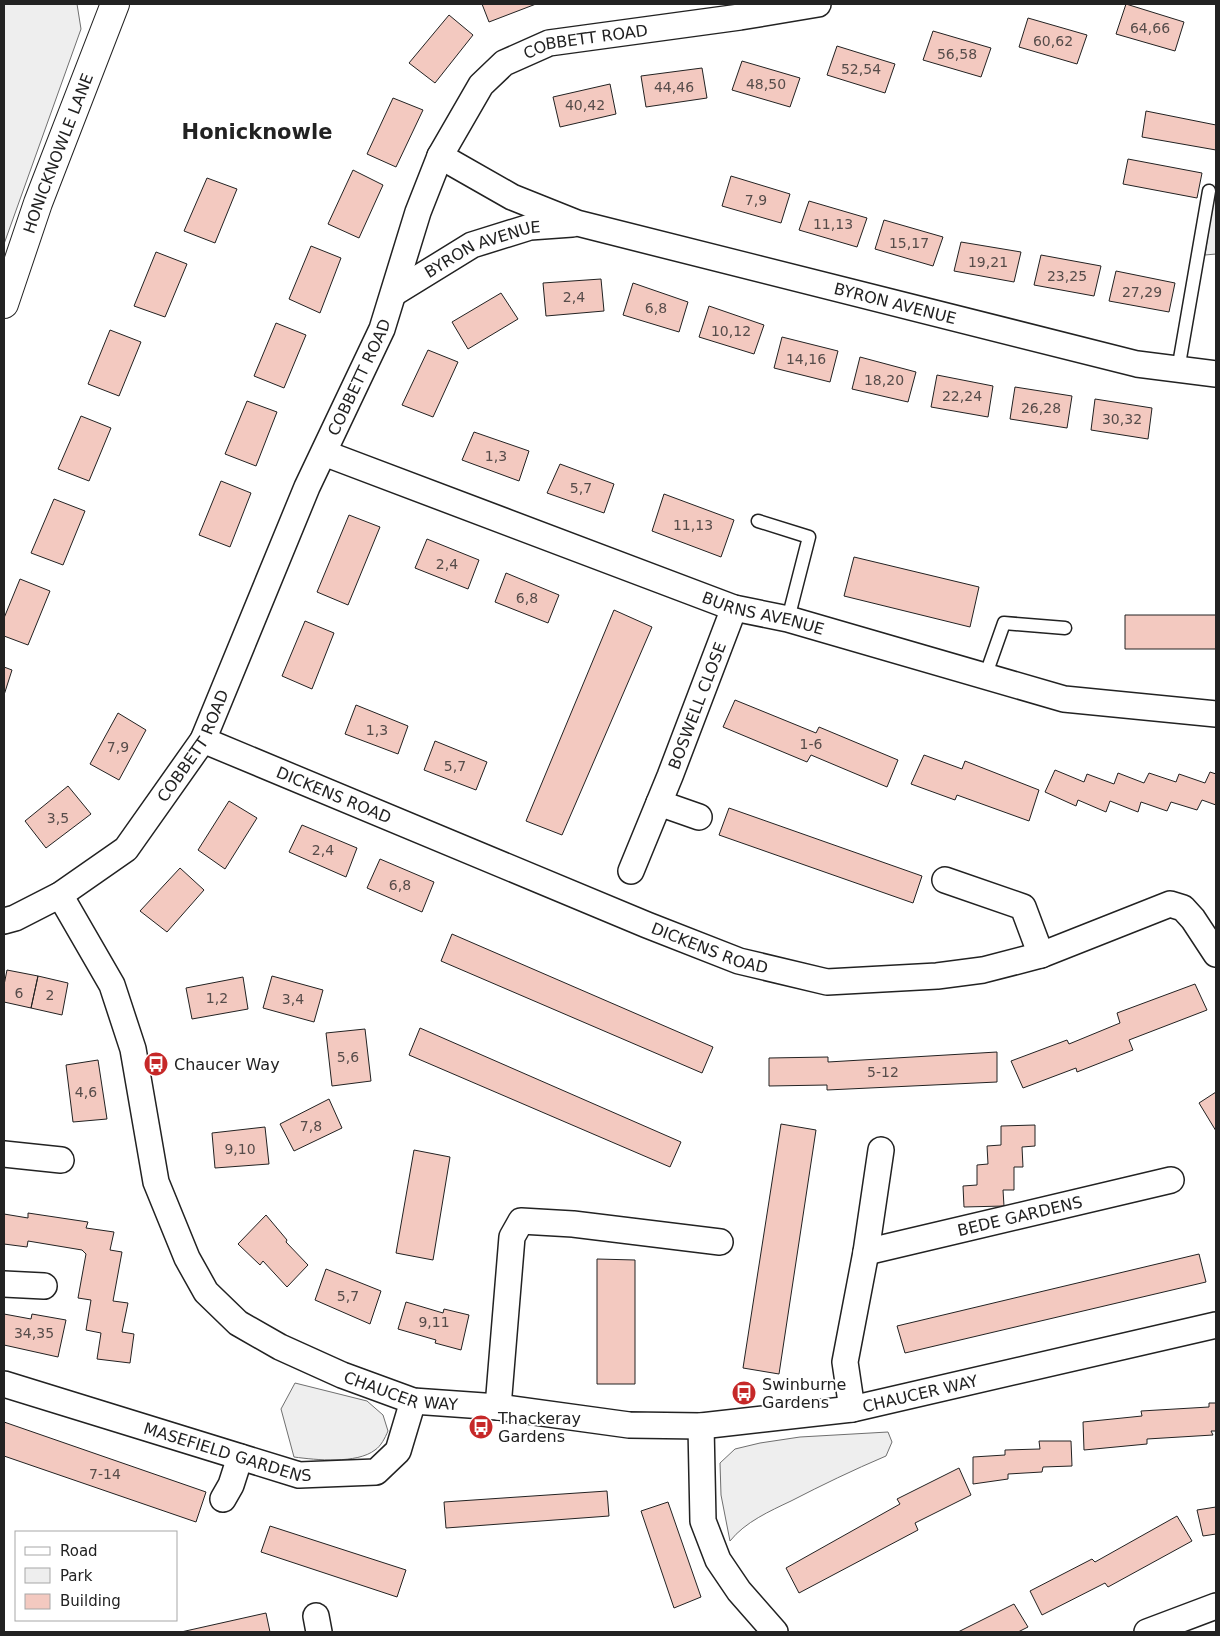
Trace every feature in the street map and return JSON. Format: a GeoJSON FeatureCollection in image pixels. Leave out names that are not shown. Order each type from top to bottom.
{"type":"FeatureCollection","features":[{"type":"Feature","properties":{"kind":"street","name":"HONICKNOWLE LANE"},"geometry":{"type":"LineString","coordinates":[[4,304],[38,203],[115,4]]}},
{"type":"Feature","properties":{"kind":"street","name":"COBBETT ROAD"},"geometry":{"type":"LineString","coordinates":[[4,921],[15,918],[60,896],[126,848],[203,740],[307,487],[382,329],[418,212],[440,156],[481,85],[504,63],[549,43],[740,17],[818,4]]}},
{"type":"Feature","properties":{"kind":"street","name":"BYRON AVENUE"},"geometry":{"type":"LineString","coordinates":[[440,156],[512,197],[577,224],[1137,364],[1216,374]]}},
{"type":"Feature","properties":{"kind":"street","name":"BYRON AVENUE"},"geometry":{"type":"LineString","coordinates":[[394,293],[472,245],[530,227],[577,224]]}},
{"type":"Feature","properties":{"kind":"street","name":"BURNS AVENUE"},"geometry":{"type":"LineString","coordinates":[[324,453],[734,608],[788,619],[1064,700],[1216,714]]}},
{"type":"Feature","properties":{"kind":"street","name":"BOSWELL CLOSE"},"geometry":{"type":"LineString","coordinates":[[631,871],[734,608]]}},
{"type":"Feature","properties":{"kind":"street","name":"DICKENS ROAD"},"geometry":{"type":"LineString","coordinates":[[203,740],[629,918],[747,963],[827,982],[937,976],[983,970],[1042,955],[1170,904],[1182,908],[1192,919],[1216,954]]}},
{"type":"Feature","properties":{"kind":"street"},"geometry":{"type":"LineString","coordinates":[[659,803],[699,817]]}},
{"type":"Feature","properties":{"kind":"street"},"geometry":{"type":"LineString","coordinates":[[945,880],[1023,907],[1042,955]]}},
{"type":"Feature","properties":{"kind":"street","name":"CHAUCER WAY"},"geometry":{"type":"LineString","coordinates":[[60,896],[112,985],[133,1049],[156,1182],[187,1258],[206,1292],[238,1323],[280,1347],[342,1375],[413,1401],[498,1407],[629,1425],[701,1426],[852,1410],[1216,1325]]}},
{"type":"Feature","properties":{"kind":"street"},"geometry":{"type":"LineString","coordinates":[[852,1410],[845,1362],[866,1252],[881,1150]]}},
{"type":"Feature","properties":{"kind":"street"},"geometry":{"type":"LineString","coordinates":[[4,1154],[61,1160]]}},
{"type":"Feature","properties":{"kind":"street","name":"BEDE GARDENS"},"geometry":{"type":"LineString","coordinates":[[866,1252],[1171,1180]]}},
{"type":"Feature","properties":{"kind":"street"},"geometry":{"type":"LineString","coordinates":[[498,1407],[512,1237],[521,1221],[573,1224],[720,1242]]}},
{"type":"Feature","properties":{"kind":"street"},"geometry":{"type":"LineString","coordinates":[[4,1284],[44,1286]]}},
{"type":"Feature","properties":{"kind":"street","name":"MASEFIELD GARDENS"},"geometry":{"type":"LineString","coordinates":[[4,1384],[299,1476],[376,1472],[398,1451],[413,1401]]}},
{"type":"Feature","properties":{"kind":"street"},"geometry":{"type":"LineString","coordinates":[[701,1426],[703,1522],[718,1560],[739,1591],[775,1632]]}},
{"type":"Feature","properties":{"kind":"street"},"geometry":{"type":"LineString","coordinates":[[223,1499],[231,1485],[240,1457]]}},
{"type":"Feature","properties":{"kind":"street"},"geometry":{"type":"LineString","coordinates":[[1147,1632],[1216,1606]]}},
{"type":"Feature","properties":{"kind":"lane"},"geometry":{"type":"LineString","coordinates":[[1178,370],[1209,191]]}},
{"type":"Feature","properties":{"kind":"lane"},"geometry":{"type":"LineString","coordinates":[[758,521],[809,537],[788,619]]}},
{"type":"Feature","properties":{"kind":"lane"},"geometry":{"type":"LineString","coordinates":[[985,677],[1004,623],[1065,628]]}},
{"type":"Feature","properties":{"kind":"green space"},"geometry":{"type":"Polygon","coordinates":[[[4,4],[77,4],[81,29],[4,244],[4,4]]]}},
{"type":"Feature","properties":{"kind":"green space"},"geometry":{"type":"Polygon","coordinates":[[[1216,180],[1216,254],[1205,255],[1216,180]]]}},
{"type":"Feature","properties":{"kind":"green space"},"geometry":{"type":"Polygon","coordinates":[[[295,1383],[367,1401],[383,1415],[388,1431],[381,1444],[367,1454],[347,1459],[325,1460],[294,1457],[281,1409],[295,1383]]]}},
{"type":"Feature","properties":{"kind":"green space"},"geometry":{"type":"Polygon","coordinates":[[[888,1432],[892,1442],[886,1456],[766,1513],[743,1528],[730,1541],[721,1495],[720,1463],[735,1449],[800,1437],[888,1432]]]}},
{"type":"Feature","properties":{"kind":"building"},"geometry":{"type":"Polygon","coordinates":[[[482,4],[536,4],[489,22],[482,4]]]}},
{"type":"Feature","properties":{"kind":"building"},"geometry":{"type":"Polygon","coordinates":[[[1126,4],[1184,22],[1175,51],[1116,34],[1126,4]]]}},
{"type":"Feature","properties":{"kind":"building"},"geometry":{"type":"Polygon","coordinates":[[[449,15],[473,35],[435,83],[409,63],[449,15]]]}},
{"type":"Feature","properties":{"kind":"building"},"geometry":{"type":"Polygon","coordinates":[[[1028,18],[1087,35],[1077,64],[1019,47],[1028,18]]]}},
{"type":"Feature","properties":{"kind":"building"},"geometry":{"type":"Polygon","coordinates":[[[933,31],[991,48],[981,77],[923,60],[933,31]]]}},
{"type":"Feature","properties":{"kind":"building"},"geometry":{"type":"Polygon","coordinates":[[[837,46],[895,64],[885,93],[827,75],[837,46]]]}},
{"type":"Feature","properties":{"kind":"building"},"geometry":{"type":"Polygon","coordinates":[[[742,61],[800,78],[790,107],[732,90],[742,61]]]}},
{"type":"Feature","properties":{"kind":"building"},"geometry":{"type":"Polygon","coordinates":[[[702,68],[707,98],[646,107],[641,76],[702,68]]]}},
{"type":"Feature","properties":{"kind":"building"},"geometry":{"type":"Polygon","coordinates":[[[610,84],[616,114],[560,127],[553,97],[610,84]]]}},
{"type":"Feature","properties":{"kind":"building"},"geometry":{"type":"Polygon","coordinates":[[[393,98],[423,110],[396,167],[367,154],[393,98]]]}},
{"type":"Feature","properties":{"kind":"building"},"geometry":{"type":"Polygon","coordinates":[[[1146,111],[1216,125],[1216,150],[1142,137],[1146,111]]]}},
{"type":"Feature","properties":{"kind":"building"},"geometry":{"type":"Polygon","coordinates":[[[1128,159],[1202,173],[1197,198],[1123,184],[1128,159]]]}},
{"type":"Feature","properties":{"kind":"building"},"geometry":{"type":"Polygon","coordinates":[[[353,170],[383,185],[359,238],[328,224],[353,170]]]}},
{"type":"Feature","properties":{"kind":"building"},"geometry":{"type":"Polygon","coordinates":[[[731,176],[790,194],[781,223],[722,206],[731,176]]]}},
{"type":"Feature","properties":{"kind":"building"},"geometry":{"type":"Polygon","coordinates":[[[207,178],[237,189],[215,243],[184,231],[207,178]]]}},
{"type":"Feature","properties":{"kind":"building"},"geometry":{"type":"Polygon","coordinates":[[[809,201],[867,218],[857,247],[799,230],[809,201]]]}},
{"type":"Feature","properties":{"kind":"building"},"geometry":{"type":"Polygon","coordinates":[[[884,220],[943,237],[933,266],[875,249],[884,220]]]}},
{"type":"Feature","properties":{"kind":"building"},"geometry":{"type":"Polygon","coordinates":[[[961,242],[1021,252],[1014,282],[954,271],[961,242]]]}},
{"type":"Feature","properties":{"kind":"building"},"geometry":{"type":"Polygon","coordinates":[[[311,246],[341,258],[320,313],[289,299],[311,246]]]}},
{"type":"Feature","properties":{"kind":"building"},"geometry":{"type":"Polygon","coordinates":[[[156,252],[187,264],[165,317],[134,306],[156,252]]]}},
{"type":"Feature","properties":{"kind":"building"},"geometry":{"type":"Polygon","coordinates":[[[1041,255],[1101,266],[1094,296],[1034,285],[1041,255]]]}},
{"type":"Feature","properties":{"kind":"building"},"geometry":{"type":"Polygon","coordinates":[[[1116,271],[1175,283],[1169,312],[1109,301],[1116,271]]]}},
{"type":"Feature","properties":{"kind":"building"},"geometry":{"type":"Polygon","coordinates":[[[601,279],[604,311],[546,316],[543,283],[601,279]]]}},
{"type":"Feature","properties":{"kind":"building"},"geometry":{"type":"Polygon","coordinates":[[[633,283],[688,302],[679,332],[623,315],[633,283]]]}},
{"type":"Feature","properties":{"kind":"building"},"geometry":{"type":"Polygon","coordinates":[[[501,293],[518,319],[468,349],[452,322],[501,293]]]}},
{"type":"Feature","properties":{"kind":"building"},"geometry":{"type":"Polygon","coordinates":[[[709,306],[764,325],[754,354],[699,337],[709,306]]]}},
{"type":"Feature","properties":{"kind":"building"},"geometry":{"type":"Polygon","coordinates":[[[276,323],[306,335],[284,388],[254,376],[276,323]]]}},
{"type":"Feature","properties":{"kind":"building"},"geometry":{"type":"Polygon","coordinates":[[[110,330],[141,342],[119,396],[88,384],[110,330]]]}},
{"type":"Feature","properties":{"kind":"building"},"geometry":{"type":"Polygon","coordinates":[[[782,337],[838,351],[830,382],[774,368],[782,337]]]}},
{"type":"Feature","properties":{"kind":"building"},"geometry":{"type":"Polygon","coordinates":[[[428,350],[458,362],[433,417],[402,405],[428,350]]]}},
{"type":"Feature","properties":{"kind":"building"},"geometry":{"type":"Polygon","coordinates":[[[860,357],[916,372],[908,402],[852,389],[860,357]]]}},
{"type":"Feature","properties":{"kind":"building"},"geometry":{"type":"Polygon","coordinates":[[[937,375],[993,386],[988,417],[931,407],[937,375]]]}},
{"type":"Feature","properties":{"kind":"building"},"geometry":{"type":"Polygon","coordinates":[[[1015,387],[1072,396],[1067,428],[1010,419],[1015,387]]]}},
{"type":"Feature","properties":{"kind":"building"},"geometry":{"type":"Polygon","coordinates":[[[1095,399],[1152,408],[1148,439],[1091,430],[1095,399]]]}},
{"type":"Feature","properties":{"kind":"building"},"geometry":{"type":"Polygon","coordinates":[[[247,401],[277,412],[256,466],[225,454],[247,401]]]}},
{"type":"Feature","properties":{"kind":"building"},"geometry":{"type":"Polygon","coordinates":[[[81,416],[111,428],[89,481],[58,469],[81,416]]]}},
{"type":"Feature","properties":{"kind":"building"},"geometry":{"type":"Polygon","coordinates":[[[474,432],[529,451],[519,481],[462,460],[474,432]]]}},
{"type":"Feature","properties":{"kind":"building"},"geometry":{"type":"Polygon","coordinates":[[[560,464],[614,484],[604,513],[547,493],[560,464]]]}},
{"type":"Feature","properties":{"kind":"building"},"geometry":{"type":"Polygon","coordinates":[[[221,481],[251,493],[230,547],[199,535],[221,481]]]}},
{"type":"Feature","properties":{"kind":"building"},"geometry":{"type":"Polygon","coordinates":[[[664,494],[734,520],[721,557],[652,531],[664,494]]]}},
{"type":"Feature","properties":{"kind":"building"},"geometry":{"type":"Polygon","coordinates":[[[54,499],[85,511],[63,565],[31,553],[54,499]]]}},
{"type":"Feature","properties":{"kind":"building"},"geometry":{"type":"Polygon","coordinates":[[[349,515],[380,527],[348,605],[317,592],[349,515]]]}},
{"type":"Feature","properties":{"kind":"building"},"geometry":{"type":"Polygon","coordinates":[[[427,539],[479,560],[468,589],[415,568],[427,539]]]}},
{"type":"Feature","properties":{"kind":"building"},"geometry":{"type":"Polygon","coordinates":[[[854,557],[979,587],[970,627],[844,596],[854,557]]]}},
{"type":"Feature","properties":{"kind":"building"},"geometry":{"type":"Polygon","coordinates":[[[506,573],[559,595],[548,623],[495,602],[506,573]]]}},
{"type":"Feature","properties":{"kind":"building"},"geometry":{"type":"Polygon","coordinates":[[[20,579],[50,591],[28,645],[4,636],[4,618],[20,579]]]}},
{"type":"Feature","properties":{"kind":"building"},"geometry":{"type":"Polygon","coordinates":[[[614,610],[652,627],[562,835],[526,821],[614,610]]]}},
{"type":"Feature","properties":{"kind":"building"},"geometry":{"type":"Polygon","coordinates":[[[1125,615],[1216,615],[1216,649],[1125,649],[1125,615]]]}},
{"type":"Feature","properties":{"kind":"building"},"geometry":{"type":"Polygon","coordinates":[[[305,621],[334,633],[312,689],[282,676],[305,621]]]}},
{"type":"Feature","properties":{"kind":"building"},"geometry":{"type":"Polygon","coordinates":[[[4,667],[12,670],[4,695],[4,667]]]}},
{"type":"Feature","properties":{"kind":"building"},"geometry":{"type":"Polygon","coordinates":[[[735,700],[816,733],[819,727],[898,760],[887,787],[811,755],[807,762],[723,727],[735,700]]]}},
{"type":"Feature","properties":{"kind":"building"},"geometry":{"type":"Polygon","coordinates":[[[356,705],[408,726],[398,754],[345,734],[356,705]]]}},
{"type":"Feature","properties":{"kind":"building"},"geometry":{"type":"Polygon","coordinates":[[[118,713],[146,730],[119,780],[90,764],[118,713]]]}},
{"type":"Feature","properties":{"kind":"building"},"geometry":{"type":"Polygon","coordinates":[[[435,741],[487,762],[476,790],[424,770],[435,741]]]}},
{"type":"Feature","properties":{"kind":"building"},"geometry":{"type":"Polygon","coordinates":[[[924,755],[962,769],[965,761],[1039,790],[1029,821],[957,795],[955,800],[911,784],[924,755]]]}},
{"type":"Feature","properties":{"kind":"building"},"geometry":{"type":"Polygon","coordinates":[[[1055,770],[1084,782],[1087,774],[1114,784],[1118,773],[1144,783],[1149,773],[1176,782],[1179,774],[1205,783],[1210,772],[1216,774],[1216,805],[1202,800],[1197,810],[1171,802],[1167,811],[1141,802],[1138,812],[1110,801],[1106,812],[1078,800],[1076,806],[1045,792],[1055,770]]]}},
{"type":"Feature","properties":{"kind":"building"},"geometry":{"type":"Polygon","coordinates":[[[68,786],[91,814],[46,848],[25,821],[68,786]]]}},
{"type":"Feature","properties":{"kind":"building"},"geometry":{"type":"Polygon","coordinates":[[[229,801],[257,818],[225,869],[198,850],[229,801]]]}},
{"type":"Feature","properties":{"kind":"building"},"geometry":{"type":"Polygon","coordinates":[[[729,808],[922,876],[913,903],[719,835],[729,808]]]}},
{"type":"Feature","properties":{"kind":"building"},"geometry":{"type":"Polygon","coordinates":[[[302,825],[357,848],[346,877],[289,852],[302,825]]]}},
{"type":"Feature","properties":{"kind":"building"},"geometry":{"type":"Polygon","coordinates":[[[380,859],[434,882],[422,912],[367,888],[380,859]]]}},
{"type":"Feature","properties":{"kind":"building"},"geometry":{"type":"Polygon","coordinates":[[[180,868],[204,890],[167,932],[140,911],[180,868]]]}},
{"type":"Feature","properties":{"kind":"building"},"geometry":{"type":"Polygon","coordinates":[[[452,934],[713,1047],[702,1073],[441,961],[452,934]]]}},
{"type":"Feature","properties":{"kind":"building"},"geometry":{"type":"Polygon","coordinates":[[[7,970],[38,976],[31,1008],[4,1002],[4,985],[7,970]]]}},
{"type":"Feature","properties":{"kind":"building"},"geometry":{"type":"Polygon","coordinates":[[[38,976],[68,983],[62,1015],[31,1008],[38,976]]]}},
{"type":"Feature","properties":{"kind":"building"},"geometry":{"type":"Polygon","coordinates":[[[272,976],[323,990],[314,1022],[263,1008],[272,976]]]}},
{"type":"Feature","properties":{"kind":"building"},"geometry":{"type":"Polygon","coordinates":[[[243,977],[248,1009],[192,1019],[186,988],[243,977]]]}},
{"type":"Feature","properties":{"kind":"building"},"geometry":{"type":"Polygon","coordinates":[[[1195,984],[1207,1010],[1129,1040],[1133,1050],[1077,1072],[1076,1068],[1023,1088],[1011,1061],[1067,1040],[1069,1044],[1120,1023],[1117,1013],[1195,984]]]}},
{"type":"Feature","properties":{"kind":"building"},"geometry":{"type":"Polygon","coordinates":[[[420,1028],[681,1142],[670,1167],[409,1055],[420,1028]]]}},
{"type":"Feature","properties":{"kind":"building"},"geometry":{"type":"Polygon","coordinates":[[[365,1029],[371,1081],[332,1086],[326,1033],[365,1029]]]}},
{"type":"Feature","properties":{"kind":"building"},"geometry":{"type":"Polygon","coordinates":[[[997,1052],[997,1082],[827,1090],[827,1085],[769,1086],[769,1058],[828,1057],[828,1062],[997,1052]]]}},
{"type":"Feature","properties":{"kind":"building"},"geometry":{"type":"Polygon","coordinates":[[[98,1060],[107,1119],[73,1122],[66,1065],[98,1060]]]}},
{"type":"Feature","properties":{"kind":"building"},"geometry":{"type":"Polygon","coordinates":[[[1216,1092],[1216,1131],[1199,1103],[1216,1092]]]}},
{"type":"Feature","properties":{"kind":"building"},"geometry":{"type":"Polygon","coordinates":[[[329,1099],[342,1128],[294,1151],[280,1124],[329,1099]]]}},
{"type":"Feature","properties":{"kind":"building"},"geometry":{"type":"Polygon","coordinates":[[[781,1124],[816,1130],[779,1374],[743,1368],[781,1124]]]}},
{"type":"Feature","properties":{"kind":"building"},"geometry":{"type":"Polygon","coordinates":[[[1035,1125],[1035,1146],[1022,1147],[1023,1167],[1014,1167],[1014,1190],[1003,1190],[1004,1206],[964,1207],[963,1186],[977,1185],[977,1165],[988,1164],[987,1146],[1001,1145],[1001,1126],[1035,1125]]]}},
{"type":"Feature","properties":{"kind":"building"},"geometry":{"type":"Polygon","coordinates":[[[265,1127],[269,1164],[215,1168],[212,1133],[265,1127]]]}},
{"type":"Feature","properties":{"kind":"building"},"geometry":{"type":"Polygon","coordinates":[[[414,1150],[450,1157],[433,1260],[396,1253],[414,1150]]]}},
{"type":"Feature","properties":{"kind":"building"},"geometry":{"type":"Polygon","coordinates":[[[28,1213],[88,1222],[86,1228],[114,1232],[110,1250],[122,1252],[113,1301],[128,1303],[122,1332],[134,1334],[130,1363],[97,1359],[101,1333],[86,1330],[91,1300],[78,1298],[86,1254],[82,1250],[28,1241],[27,1247],[4,1244],[4,1214],[28,1218],[28,1213]]]}},
{"type":"Feature","properties":{"kind":"building"},"geometry":{"type":"Polygon","coordinates":[[[266,1215],[287,1240],[286,1242],[308,1265],[287,1287],[263,1261],[260,1265],[238,1244],[266,1215]]]}},
{"type":"Feature","properties":{"kind":"building"},"geometry":{"type":"Polygon","coordinates":[[[1199,1254],[1206,1282],[905,1353],[897,1326],[1199,1254]]]}},
{"type":"Feature","properties":{"kind":"building"},"geometry":{"type":"Polygon","coordinates":[[[597,1259],[635,1260],[635,1384],[597,1384],[597,1259]]]}},
{"type":"Feature","properties":{"kind":"building"},"geometry":{"type":"Polygon","coordinates":[[[326,1269],[381,1291],[370,1324],[315,1300],[326,1269]]]}},
{"type":"Feature","properties":{"kind":"building"},"geometry":{"type":"Polygon","coordinates":[[[406,1302],[443,1313],[444,1309],[469,1315],[461,1350],[435,1343],[436,1340],[398,1329],[406,1302]]]}},
{"type":"Feature","properties":{"kind":"building"},"geometry":{"type":"Polygon","coordinates":[[[4,1314],[31,1319],[32,1314],[66,1320],[58,1357],[4,1345],[4,1314]]]}},
{"type":"Feature","properties":{"kind":"building"},"geometry":{"type":"Polygon","coordinates":[[[1209,1403],[1216,1403],[1216,1431],[1211,1431],[1213,1435],[1147,1439],[1147,1444],[1084,1450],[1083,1422],[1142,1416],[1141,1411],[1209,1407],[1209,1403]]]}},
{"type":"Feature","properties":{"kind":"building"},"geometry":{"type":"Polygon","coordinates":[[[4,1422],[206,1492],[196,1522],[4,1456],[4,1422]]]}},
{"type":"Feature","properties":{"kind":"building"},"geometry":{"type":"Polygon","coordinates":[[[1039,1441],[1071,1441],[1072,1466],[1043,1467],[1042,1472],[1008,1474],[1008,1479],[973,1484],[973,1457],[1005,1455],[1005,1450],[1040,1449],[1039,1441]]]}},
{"type":"Feature","properties":{"kind":"building"},"geometry":{"type":"Polygon","coordinates":[[[959,1468],[971,1495],[915,1523],[918,1530],[799,1593],[786,1568],[900,1504],[897,1499],[959,1468]]]}},
{"type":"Feature","properties":{"kind":"building"},"geometry":{"type":"Polygon","coordinates":[[[607,1491],[609,1516],[446,1528],[444,1502],[607,1491]]]}},
{"type":"Feature","properties":{"kind":"building"},"geometry":{"type":"Polygon","coordinates":[[[668,1502],[701,1597],[674,1608],[641,1511],[668,1502]]]}},
{"type":"Feature","properties":{"kind":"building"},"geometry":{"type":"Polygon","coordinates":[[[1216,1507],[1216,1534],[1203,1536],[1197,1510],[1216,1507]]]}},
{"type":"Feature","properties":{"kind":"building"},"geometry":{"type":"Polygon","coordinates":[[[1177,1516],[1192,1541],[1108,1587],[1105,1583],[1042,1615],[1030,1591],[1092,1559],[1095,1562],[1177,1516]]]}},
{"type":"Feature","properties":{"kind":"building"},"geometry":{"type":"Polygon","coordinates":[[[270,1526],[406,1570],[397,1597],[261,1552],[270,1526]]]}},
{"type":"Feature","properties":{"kind":"building"},"geometry":{"type":"Polygon","coordinates":[[[1014,1604],[1028,1627],[1018,1632],[958,1632],[1014,1604]]]}},
{"type":"Feature","properties":{"kind":"building"},"geometry":{"type":"Polygon","coordinates":[[[266,1613],[270,1632],[181,1632],[266,1613]]]}},
{"type":"Feature","properties":{"kind":"place","name":"Chaucer Way"},"geometry":{"type":"Point","coordinates":[156,1064]}},
{"type":"Feature","properties":{"kind":"place","name":"Swinburne Gardens"},"geometry":{"type":"Point","coordinates":[744,1393]}},
{"type":"Feature","properties":{"kind":"place","name":"Thackeray Gardens"},"geometry":{"type":"Point","coordinates":[481,1427]}},
{"type":"Feature","properties":{"kind":"district","name":"Honicknowle"},"geometry":{"type":"Point","coordinates":[257,132]}}]}
